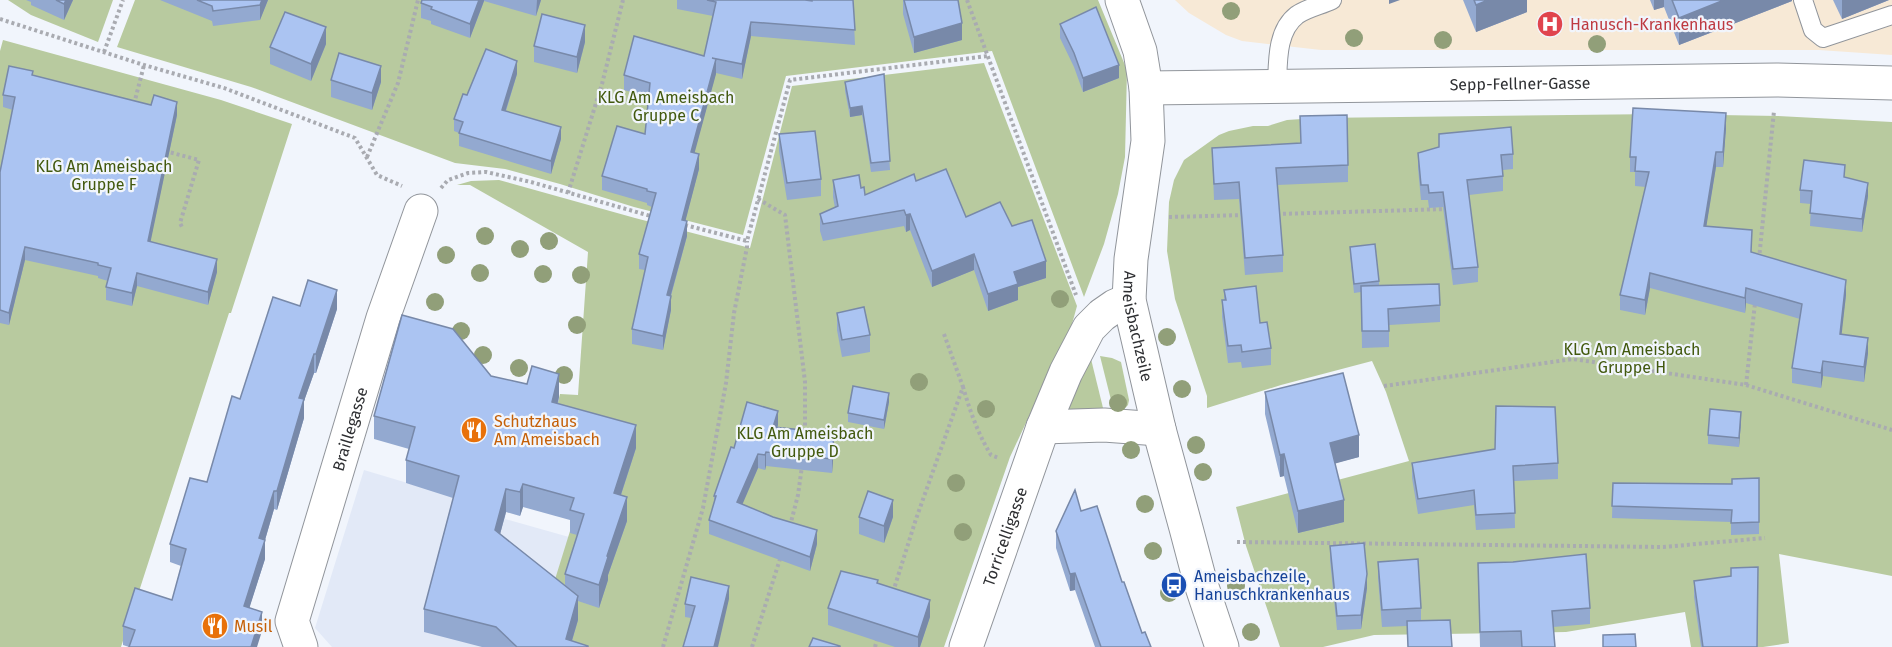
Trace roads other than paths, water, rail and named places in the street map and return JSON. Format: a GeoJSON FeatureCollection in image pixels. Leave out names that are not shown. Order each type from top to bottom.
{"type":"FeatureCollection","features":[{"type":"Feature","properties":{"kind":"street","name":"Ameisbachzeile"},"geometry":{"type":"LineString","coordinates":[[1122,0],[1140,51],[1146,88],[1148,141],[1131,259],[1129,300],[1159,429],[1200,581],[1222,647]]}},
{"type":"Feature","properties":{"kind":"street","name":"Sepp-Fellner-Gasse"},"geometry":{"type":"LineString","coordinates":[[1146,88],[1777,80],[1892,82]]}},
{"type":"Feature","properties":{"kind":"street","name":"Braillegasse"},"geometry":{"type":"LineString","coordinates":[[301,647],[291,621],[383,318],[421,211]]}},
{"type":"Feature","properties":{"kind":"street","name":"Torricelligasse"},"geometry":{"type":"LineString","coordinates":[[966,647],[1043,427],[1066,372],[1089,328],[1102,315],[1129,300]]}},
{"type":"Feature","properties":{"kind":"street"},"geometry":{"type":"LineString","coordinates":[[1043,427],[1104,425],[1159,429]]}},
{"type":"Feature","properties":{"kind":"lane"},"geometry":{"type":"LineString","coordinates":[[1276,86],[1280,45],[1286,29],[1298,15],[1332,0]]}},
{"type":"Feature","properties":{"kind":"lane"},"geometry":{"type":"LineString","coordinates":[[1803,0],[1813,30],[1824,38],[1892,15]]}},
{"type":"Feature","properties":{"kind":"place","name":"Hanusch-Krankenhaus"},"geometry":{"type":"Point","coordinates":[1550,24]}},
{"type":"Feature","properties":{"kind":"place","name":"Schutzhaus Am Ameisbach"},"geometry":{"type":"Point","coordinates":[474,430]}},
{"type":"Feature","properties":{"kind":"place","name":"Ameisbachzeile, Hanuschkrankenhaus"},"geometry":{"type":"Point","coordinates":[1174,585]}},
{"type":"Feature","properties":{"kind":"place","name":"Musil"},"geometry":{"type":"Point","coordinates":[215,626]}},
{"type":"Feature","properties":{"kind":"park label","name":"KLG Am Ameisbach Gruppe C"},"geometry":{"type":"Point","coordinates":[666,106]}},
{"type":"Feature","properties":{"kind":"park label","name":"KLG Am Ameisbach Gruppe F"},"geometry":{"type":"Point","coordinates":[104,175]}},
{"type":"Feature","properties":{"kind":"park label","name":"KLG Am Ameisbach Gruppe H"},"geometry":{"type":"Point","coordinates":[1632,358]}},
{"type":"Feature","properties":{"kind":"park label","name":"KLG Am Ameisbach Gruppe D"},"geometry":{"type":"Point","coordinates":[805,442]}}]}
